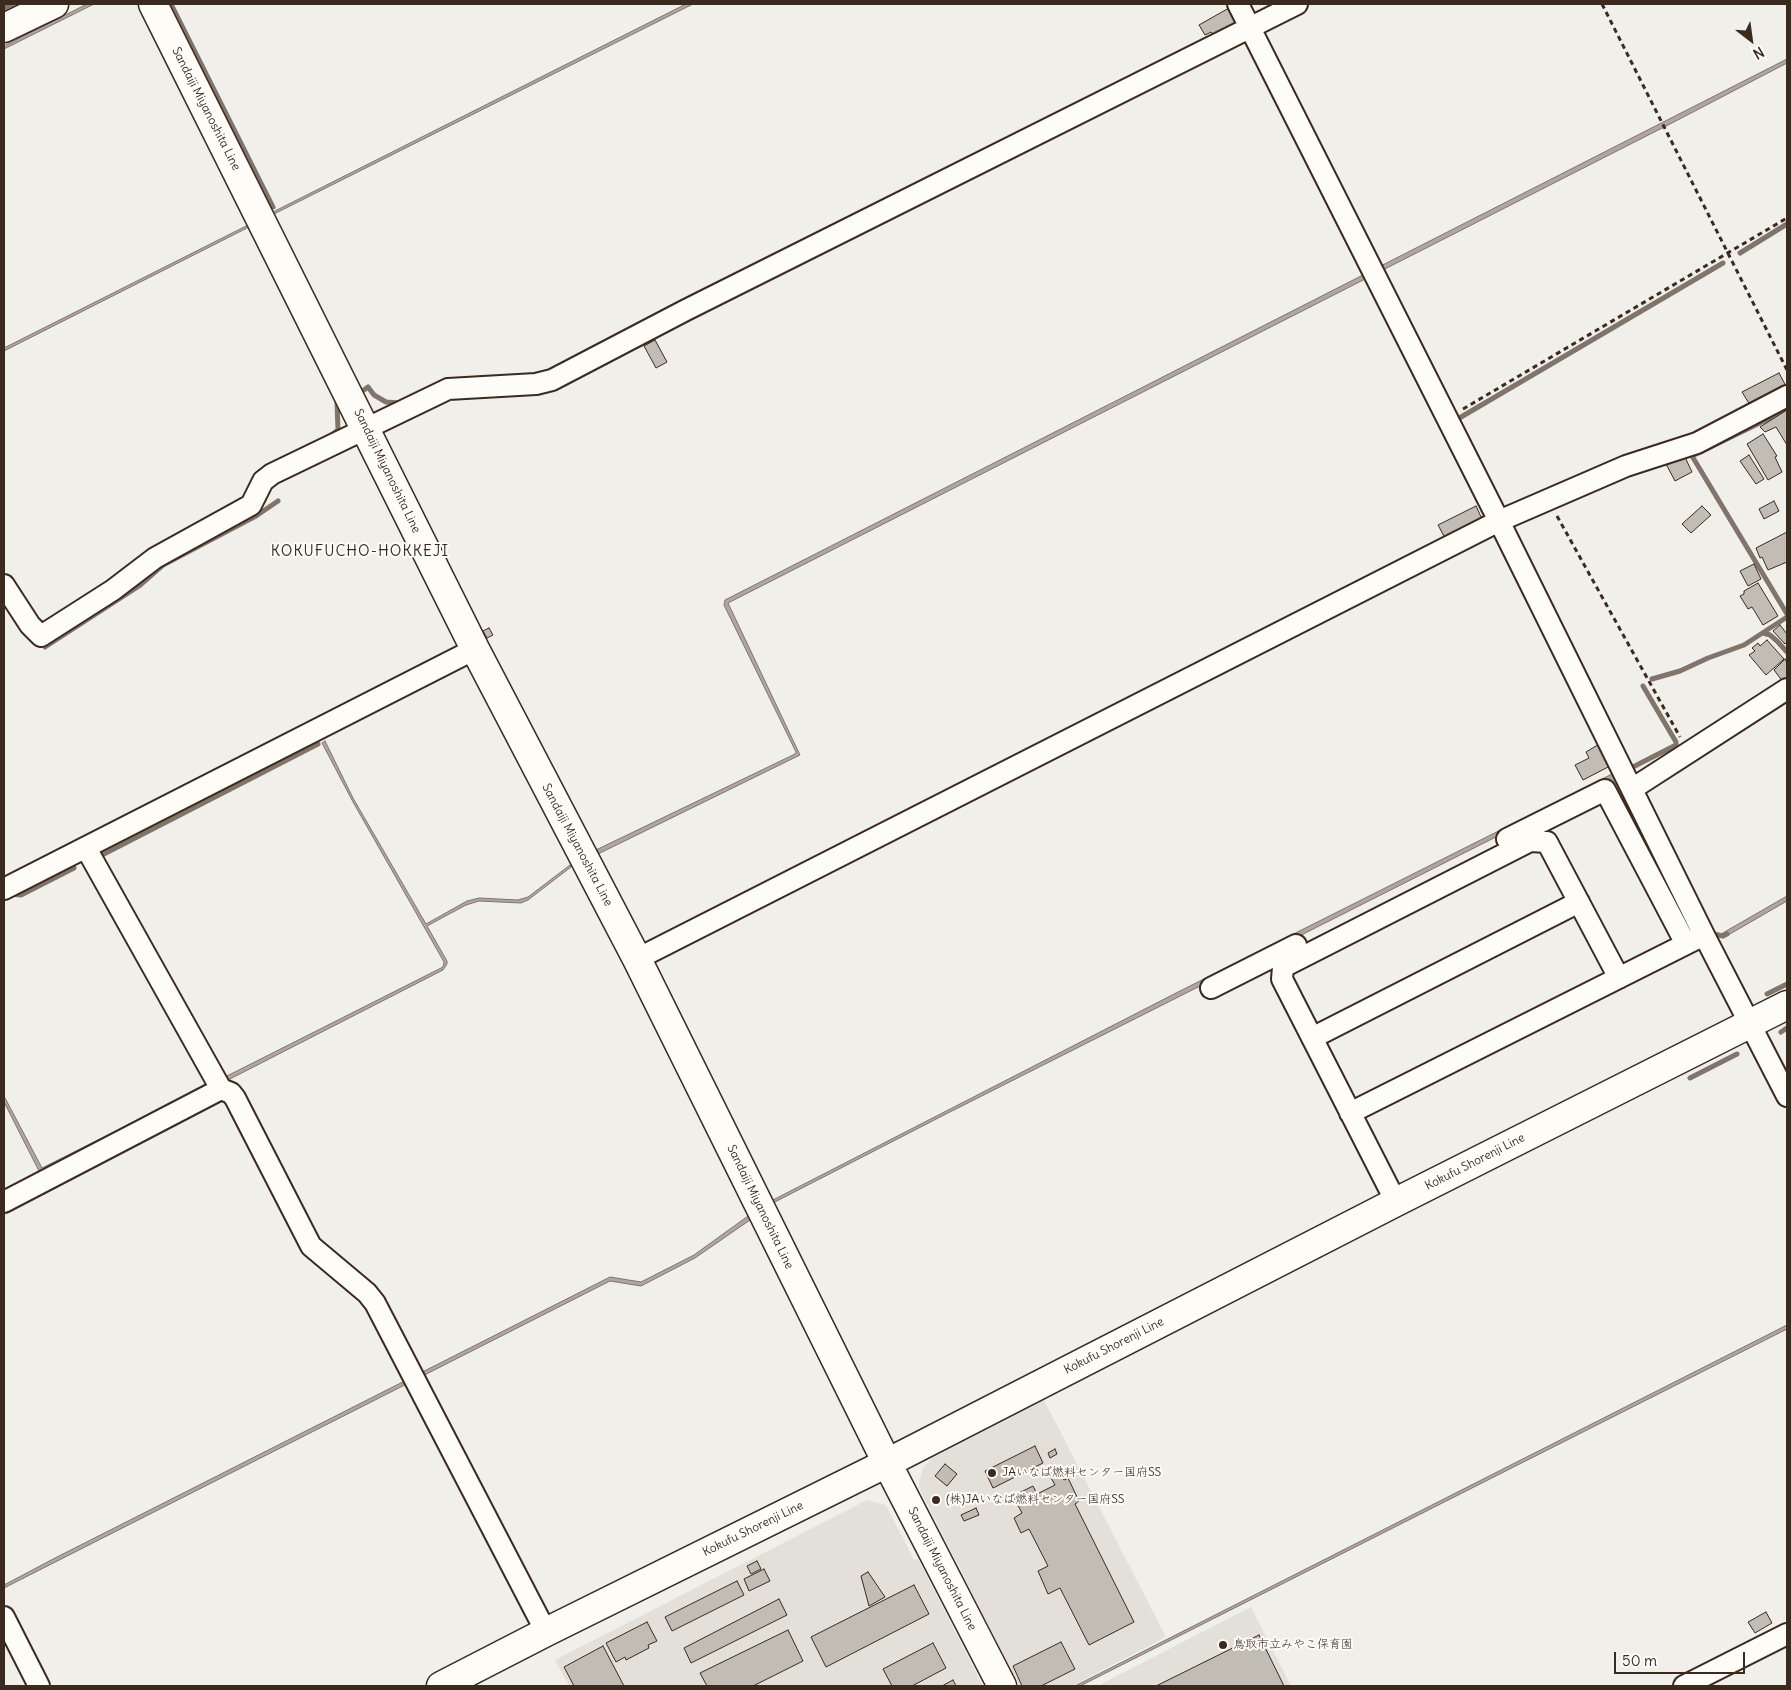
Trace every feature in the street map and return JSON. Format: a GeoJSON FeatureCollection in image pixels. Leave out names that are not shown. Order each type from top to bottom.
{"type":"FeatureCollection","features":[{"type":"Feature","properties":{"kind":"main road"},"geometry":{"type":"LineString","coordinates":[[4,28],[54,4]]}},
{"type":"Feature","properties":{"kind":"main road","name":"Sandaiji Miyanoshita Line"},"geometry":{"type":"LineString","coordinates":[[153,4],[475,649],[637,959],[887,1463],[1002,1686]]}},
{"type":"Feature","properties":{"kind":"main road","name":"Kokufu Shorenji Line"},"geometry":{"type":"LineString","coordinates":[[441,1686],[887,1463],[1396,1202],[1787,1005]]}},
{"type":"Feature","properties":{"kind":"street"},"geometry":{"type":"LineString","coordinates":[[1238,4],[1499,521],[1704,935],[1787,1096]]}},
{"type":"Feature","properties":{"kind":"street"},"geometry":{"type":"LineString","coordinates":[[4,585],[30,624],[41,636],[113,590],[155,558],[251,505],[263,481],[272,474],[448,389],[536,384],[552,380],[686,310],[1297,4]]}},
{"type":"Feature","properties":{"kind":"street"},"geometry":{"type":"LineString","coordinates":[[637,959],[1499,521],[1626,466],[1697,443],[1787,396]]}},
{"type":"Feature","properties":{"kind":"street"},"geometry":{"type":"LineString","coordinates":[[4,889],[475,649]]}},
{"type":"Feature","properties":{"kind":"street"},"geometry":{"type":"LineString","coordinates":[[1632,789],[1787,689]]}},
{"type":"Feature","properties":{"kind":"street"},"geometry":{"type":"LineString","coordinates":[[1211,988],[1605,790],[1686,944]]}},
{"type":"Feature","properties":{"kind":"street"},"geometry":{"type":"LineString","coordinates":[[1396,1202],[1282,979],[1282,967],[1530,840],[1547,842],[1619,978]]}},
{"type":"Feature","properties":{"kind":"street"},"geometry":{"type":"LineString","coordinates":[[86,848],[221,1089],[235,1098],[312,1246],[376,1303],[546,1632]]}},
{"type":"Feature","properties":{"kind":"street"},"geometry":{"type":"LineString","coordinates":[[1312,1038],[1579,902]]}},
{"type":"Feature","properties":{"kind":"street"},"geometry":{"type":"LineString","coordinates":[[1350,1113],[1704,935]]}},
{"type":"Feature","properties":{"kind":"street"},"geometry":{"type":"LineString","coordinates":[[4,1202],[221,1089]]}},
{"type":"Feature","properties":{"kind":"street"},"geometry":{"type":"LineString","coordinates":[[4,1617],[39,1686]]}},
{"type":"Feature","properties":{"kind":"street"},"geometry":{"type":"LineString","coordinates":[[1684,1686],[1787,1634]]}},
{"type":"Feature","properties":{"kind":"path"},"geometry":{"type":"LineString","coordinates":[[1602,4],[1787,370]]}},
{"type":"Feature","properties":{"kind":"path"},"geometry":{"type":"LineString","coordinates":[[1447,418],[1787,218]]}},
{"type":"Feature","properties":{"kind":"path"},"geometry":{"type":"LineString","coordinates":[[1548,500],[1688,753]]}},
{"type":"Feature","properties":{"kind":"shaded area"},"geometry":{"type":"Polygon","coordinates":[[[87,4],[94,4],[4,49],[4,46],[87,4]]]}},
{"type":"Feature","properties":{"kind":"shaded area"},"geometry":{"type":"Polygon","coordinates":[[[686,4],[693,4],[274,214],[273,212],[686,4]]]}},
{"type":"Feature","properties":{"kind":"shaded area"},"geometry":{"type":"Polygon","coordinates":[[[1787,59],[1787,63],[1672,123],[728,603],[800,755],[598,854],[596,850],[796,752],[724,605],[725,600],[1787,59]]]}},
{"type":"Feature","properties":{"kind":"shaded area"},"geometry":{"type":"Polygon","coordinates":[[[250,224],[251,226],[4,351],[4,348],[250,224]]]}},
{"type":"Feature","properties":{"kind":"shaded area"},"geometry":{"type":"Polygon","coordinates":[[[325,741],[353,798],[426,924],[467,901],[479,898],[518,900],[528,897],[570,865],[571,867],[528,900],[521,903],[479,901],[466,905],[427,926],[447,961],[443,970],[228,1080],[225,1077],[443,967],[444,962],[353,802],[322,743],[325,741]]]}},
{"type":"Feature","properties":{"kind":"shaded area"},"geometry":{"type":"Polygon","coordinates":[[[1612,774],[1687,921],[1682,923],[1605,782],[771,1204],[769,1202],[1176,993],[1612,774]]]}},
{"type":"Feature","properties":{"kind":"shaded area"},"geometry":{"type":"Polygon","coordinates":[[[1787,896],[1787,901],[1723,938],[1721,934],[1787,896]]]}},
{"type":"Feature","properties":{"kind":"shaded area"},"geometry":{"type":"Polygon","coordinates":[[[206,1086],[4,1193],[4,1189],[39,1171],[4,1102],[4,1096],[42,1168],[206,1086]]]}},
{"type":"Feature","properties":{"kind":"shaded area"},"geometry":{"type":"Polygon","coordinates":[[[748,1216],[750,1220],[695,1258],[641,1286],[610,1281],[4,1588],[4,1585],[55,1558],[610,1277],[641,1282],[694,1255],[748,1216]]]}},
{"type":"Feature","properties":{"kind":"shaded area"},"geometry":{"type":"Polygon","coordinates":[[[1787,1325],[1787,1329],[1080,1686],[1075,1686],[1787,1325]]]}},
{"type":"Feature","properties":{"kind":"shaded area"},"geometry":{"type":"Polygon","coordinates":[[[1044,1400],[1166,1637],[1072,1686],[1019,1686],[919,1488],[923,1468],[932,1458],[1044,1400]]]}},
{"type":"Feature","properties":{"kind":"shaded area"},"geometry":{"type":"Polygon","coordinates":[[[867,1500],[886,1505],[914,1560],[918,1559],[983,1686],[569,1686],[555,1660],[867,1500]]]}},
{"type":"Feature","properties":{"kind":"shaded area","name":"鳥取市立みやこ保育園"},"geometry":{"type":"Polygon","coordinates":[[[1251,1607],[1291,1686],[1102,1686],[1101,1684],[1251,1607]]]}},
{"type":"Feature","properties":{"kind":"building"},"geometry":{"type":"Polygon","coordinates":[[[1229,8],[1236,23],[1213,35],[1211,32],[1205,35],[1199,25],[1229,8]]]}},
{"type":"Feature","properties":{"kind":"building"},"geometry":{"type":"Polygon","coordinates":[[[655,340],[667,362],[656,368],[644,346],[655,340]]]}},
{"type":"Feature","properties":{"kind":"building"},"geometry":{"type":"Polygon","coordinates":[[[1779,373],[1786,386],[1750,405],[1742,392],[1779,373]]]}},
{"type":"Feature","properties":{"kind":"building"},"geometry":{"type":"Polygon","coordinates":[[[1787,410],[1787,445],[1776,427],[1765,432],[1760,427],[1787,410]]]}},
{"type":"Feature","properties":{"kind":"building"},"geometry":{"type":"Polygon","coordinates":[[[1763,434],[1777,456],[1775,457],[1782,472],[1768,480],[1747,444],[1763,434]]]}},
{"type":"Feature","properties":{"kind":"building"},"geometry":{"type":"Polygon","coordinates":[[[1684,455],[1692,472],[1675,481],[1666,464],[1684,455]]]}},
{"type":"Feature","properties":{"kind":"building"},"geometry":{"type":"Polygon","coordinates":[[[1749,455],[1764,479],[1756,484],[1740,461],[1749,455]]]}},
{"type":"Feature","properties":{"kind":"building"},"geometry":{"type":"Polygon","coordinates":[[[1774,501],[1779,511],[1764,519],[1759,509],[1774,501]]]}},
{"type":"Feature","properties":{"kind":"building"},"geometry":{"type":"Polygon","coordinates":[[[1476,506],[1482,519],[1445,538],[1438,525],[1476,506]]]}},
{"type":"Feature","properties":{"kind":"building"},"geometry":{"type":"Polygon","coordinates":[[[1702,506],[1711,515],[1691,533],[1682,524],[1702,506]]]}},
{"type":"Feature","properties":{"kind":"building"},"geometry":{"type":"Polygon","coordinates":[[[1787,532],[1787,562],[1768,570],[1756,548],[1787,532]]]}},
{"type":"Feature","properties":{"kind":"building"},"geometry":{"type":"Polygon","coordinates":[[[1754,564],[1761,579],[1748,586],[1740,571],[1754,564]]]}},
{"type":"Feature","properties":{"kind":"building"},"geometry":{"type":"Polygon","coordinates":[[[1758,583],[1778,616],[1763,625],[1752,607],[1748,609],[1740,596],[1744,594],[1744,591],[1758,583]]]}},
{"type":"Feature","properties":{"kind":"building"},"geometry":{"type":"Polygon","coordinates":[[[1780,625],[1787,634],[1787,642],[1785,644],[1773,631],[1780,625]]]}},
{"type":"Feature","properties":{"kind":"building"},"geometry":{"type":"Polygon","coordinates":[[[489,628],[493,635],[487,638],[483,631],[489,628]]]}},
{"type":"Feature","properties":{"kind":"building"},"geometry":{"type":"Polygon","coordinates":[[[1767,640],[1784,659],[1766,675],[1749,655],[1755,651],[1752,648],[1758,643],[1760,646],[1767,640]]]}},
{"type":"Feature","properties":{"kind":"building"},"geometry":{"type":"Polygon","coordinates":[[[1785,659],[1787,663],[1787,678],[1783,682],[1774,670],[1785,659]]]}},
{"type":"Feature","properties":{"kind":"building"},"geometry":{"type":"Polygon","coordinates":[[[1601,743],[1612,765],[1583,780],[1575,765],[1589,758],[1586,752],[1601,743]]]}},
{"type":"Feature","properties":{"kind":"building"},"geometry":{"type":"Polygon","coordinates":[[[1035,1446],[1043,1463],[993,1488],[985,1471],[1035,1446]]]}},
{"type":"Feature","properties":{"kind":"building"},"geometry":{"type":"Polygon","coordinates":[[[1055,1449],[1057,1454],[1050,1458],[1048,1453],[1055,1449]]]}},
{"type":"Feature","properties":{"kind":"building"},"geometry":{"type":"Polygon","coordinates":[[[945,1464],[957,1474],[947,1486],[935,1476],[945,1464]]]}},
{"type":"Feature","properties":{"kind":"building"},"geometry":{"type":"Polygon","coordinates":[[[1059,1470],[1064,1480],[1068,1478],[1079,1501],[1075,1504],[1134,1622],[1089,1645],[1060,1588],[1048,1594],[1038,1571],[1048,1566],[1029,1529],[1021,1533],[1014,1518],[1022,1513],[1013,1496],[1033,1486],[1037,1494],[1055,1485],[1049,1474],[1059,1470]]]}},
{"type":"Feature","properties":{"kind":"building"},"geometry":{"type":"Polygon","coordinates":[[[976,1508],[979,1515],[964,1521],[961,1515],[976,1508]]]}},
{"type":"Feature","properties":{"kind":"building"},"geometry":{"type":"Polygon","coordinates":[[[757,1561],[761,1569],[751,1574],[747,1566],[757,1561]]]}},
{"type":"Feature","properties":{"kind":"building"},"geometry":{"type":"Polygon","coordinates":[[[764,1569],[770,1581],[749,1591],[744,1579],[764,1569]]]}},
{"type":"Feature","properties":{"kind":"building"},"geometry":{"type":"Polygon","coordinates":[[[868,1572],[885,1597],[869,1606],[861,1576],[868,1572]]]}},
{"type":"Feature","properties":{"kind":"building"},"geometry":{"type":"Polygon","coordinates":[[[737,1581],[744,1595],[672,1631],[665,1617],[737,1581]]]}},
{"type":"Feature","properties":{"kind":"building"},"geometry":{"type":"Polygon","coordinates":[[[914,1585],[929,1614],[826,1667],[811,1637],[914,1585]]]}},
{"type":"Feature","properties":{"kind":"building"},"geometry":{"type":"Polygon","coordinates":[[[779,1599],[787,1615],[691,1663],[684,1648],[779,1599]]]}},
{"type":"Feature","properties":{"kind":"building"},"geometry":{"type":"Polygon","coordinates":[[[1766,1612],[1772,1623],[1755,1633],[1748,1622],[1766,1612]]]}},
{"type":"Feature","properties":{"kind":"building"},"geometry":{"type":"Polygon","coordinates":[[[647,1622],[657,1641],[648,1645],[649,1648],[626,1660],[625,1657],[616,1662],[606,1643],[647,1622]]]}},
{"type":"Feature","properties":{"kind":"building"},"geometry":{"type":"Polygon","coordinates":[[[788,1630],[803,1661],[753,1686],[707,1686],[700,1673],[788,1630]]]}},
{"type":"Feature","properties":{"kind":"building"},"geometry":{"type":"Polygon","coordinates":[[[1259,1635],[1284,1686],[1156,1686],[1259,1635]]]}},
{"type":"Feature","properties":{"kind":"building"},"geometry":{"type":"Polygon","coordinates":[[[1061,1642],[1075,1669],[1041,1686],[1022,1686],[1013,1666],[1061,1642]]]}},
{"type":"Feature","properties":{"kind":"building"},"geometry":{"type":"Polygon","coordinates":[[[933,1643],[946,1668],[912,1686],[892,1686],[883,1669],[933,1643]]]}},
{"type":"Feature","properties":{"kind":"building"},"geometry":{"type":"Polygon","coordinates":[[[603,1646],[624,1686],[574,1686],[564,1667],[603,1646]]]}},
{"type":"Feature","properties":{"kind":"building"},"geometry":{"type":"Polygon","coordinates":[[[953,1680],[956,1686],[942,1686],[953,1680]]]}},
{"type":"Feature","properties":{"kind":"waterway"},"geometry":{"type":"LineString","coordinates":[[4,8],[13,4]]}},
{"type":"Feature","properties":{"kind":"waterway"},"geometry":{"type":"LineString","coordinates":[[171,4],[273,207]]}},
{"type":"Feature","properties":{"kind":"waterway"},"geometry":{"type":"LineString","coordinates":[[1740,253],[1787,224]]}},
{"type":"Feature","properties":{"kind":"waterway"},"geometry":{"type":"LineString","coordinates":[[1458,424],[1456,420],[1723,263]]}},
{"type":"Feature","properties":{"kind":"waterway"},"geometry":{"type":"LineString","coordinates":[[364,390],[368,387],[374,395],[386,402],[399,403]]}},
{"type":"Feature","properties":{"kind":"waterway"},"geometry":{"type":"LineString","coordinates":[[328,438],[338,430],[337,403]]}},
{"type":"Feature","properties":{"kind":"waterway"},"geometry":{"type":"LineString","coordinates":[[1787,407],[1772,417],[1692,456],[1787,614]]}},
{"type":"Feature","properties":{"kind":"waterway"},"geometry":{"type":"LineString","coordinates":[[45,647],[139,586],[163,565],[256,516],[278,501]]}},
{"type":"Feature","properties":{"kind":"waterway"},"geometry":{"type":"LineString","coordinates":[[1652,679],[1680,671],[1708,658],[1744,645],[1787,617]]}},
{"type":"Feature","properties":{"kind":"waterway"},"geometry":{"type":"LineString","coordinates":[[1763,633],[1770,635],[1787,652]]}},
{"type":"Feature","properties":{"kind":"waterway"},"geometry":{"type":"LineString","coordinates":[[1629,769],[1676,745],[1643,686]]}},
{"type":"Feature","properties":{"kind":"waterway"},"geometry":{"type":"LineString","coordinates":[[102,855],[318,744]]}},
{"type":"Feature","properties":{"kind":"waterway"},"geometry":{"type":"LineString","coordinates":[[9,894],[21,895],[74,868]]}},
{"type":"Feature","properties":{"kind":"waterway"},"geometry":{"type":"LineString","coordinates":[[1709,933],[1723,936],[1727,934]]}},
{"type":"Feature","properties":{"kind":"waterway"},"geometry":{"type":"LineString","coordinates":[[1767,994],[1787,984]]}},
{"type":"Feature","properties":{"kind":"waterway"},"geometry":{"type":"LineString","coordinates":[[1781,1032],[1787,1028]]}},
{"type":"Feature","properties":{"kind":"waterway"},"geometry":{"type":"LineString","coordinates":[[1690,1078],[1737,1054]]}},
{"type":"Feature","properties":{"kind":"place","name":"JAいなば燃料センター国府SS"},"geometry":{"type":"Point","coordinates":[992,1473]}},
{"type":"Feature","properties":{"kind":"place","name":"(株)JAいなば燃料センター国府SS"},"geometry":{"type":"Point","coordinates":[936,1500]}},
{"type":"Feature","properties":{"kind":"place","name":"鳥取市立みやこ保育園"},"geometry":{"type":"Point","coordinates":[1223,1645]}},
{"type":"Feature","properties":{"kind":"district","name":"KOKUFUCHO-HOKKEJI"},"geometry":{"type":"Point","coordinates":[360,552]}}]}
